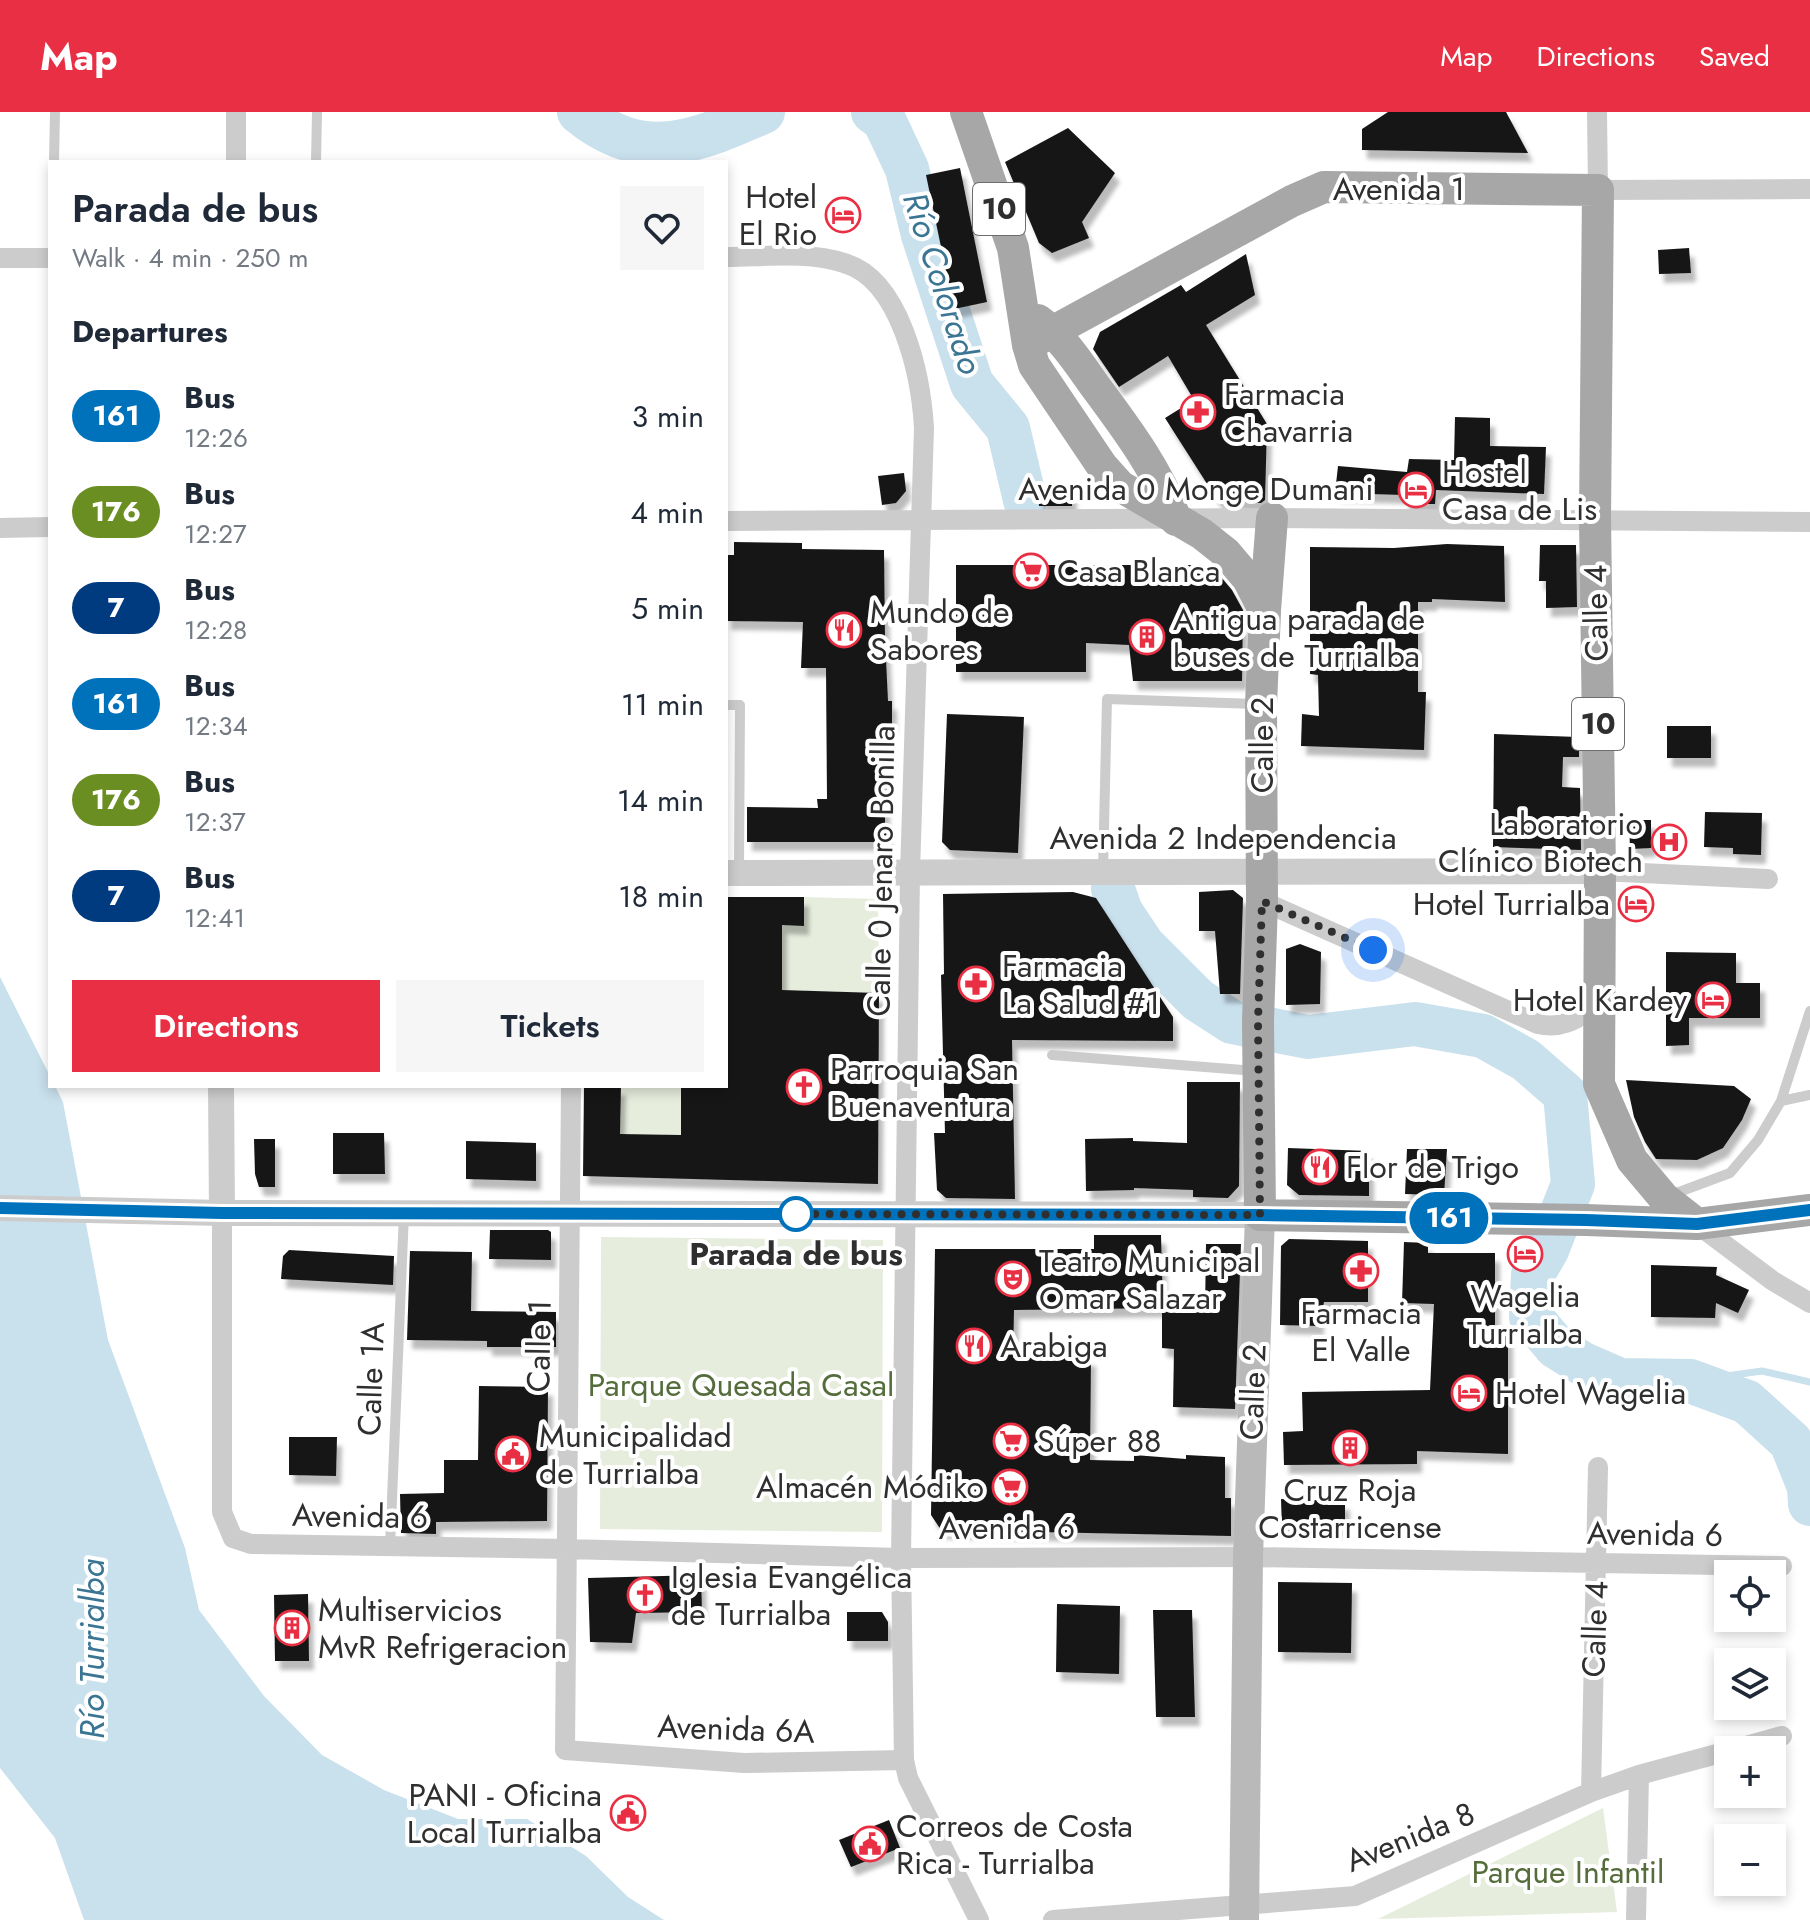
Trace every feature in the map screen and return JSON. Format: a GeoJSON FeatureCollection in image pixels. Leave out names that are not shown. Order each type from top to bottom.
{"type":"FeatureCollection","features":[{"type":"Feature","properties":{"kind":"main road","name":"10"},"geometry":{"type":"LineString","coordinates":[[966,112],[1013,248],[1022,309],[1040,338],[1133,438],[1160,481],[1176,520]]}},
{"type":"Feature","properties":{"kind":"main road","name":"Avenida 1"},"geometry":{"type":"LineString","coordinates":[[1040,338],[1292,201],[1324,187],[1598,190]]}},
{"type":"Feature","properties":{"kind":"main road","name":"Calle 4"},"geometry":{"type":"LineString","coordinates":[[1598,190],[1595,519],[1600,871],[1599,1084],[1632,1160],[1664,1198],[1697,1224]]}},
{"type":"Feature","properties":{"kind":"main road"},"geometry":{"type":"LineString","coordinates":[[1040,338],[1034,365],[1102,466],[1120,486],[1202,534],[1226,553],[1248,579],[1265,612]]}},
{"type":"Feature","properties":{"kind":"main road","name":"Calle 2"},"geometry":{"type":"LineString","coordinates":[[1245,1912],[1248,1557],[1260,1215],[1261,704],[1272,518]]}},
{"type":"Feature","properties":{"kind":"main road"},"geometry":{"type":"LineString","coordinates":[[1260,1215],[1697,1224],[1810,1210]]}},
{"type":"Feature","properties":{"kind":"street"},"geometry":{"type":"LineString","coordinates":[[236,112],[236,160]]}},
{"type":"Feature","properties":{"kind":"street","name":"Calle 4"},"geometry":{"type":"LineString","coordinates":[[1597,112],[1598,190]]}},
{"type":"Feature","properties":{"kind":"street","name":"Avenida 1"},"geometry":{"type":"LineString","coordinates":[[1598,190],[1810,189]]}},
{"type":"Feature","properties":{"kind":"street","name":"Calle 0 Jenaro Bonilla"},"geometry":{"type":"LineString","coordinates":[[728,257],[792,256],[847,263],[862,271],[880,286],[892,305],[917,377],[924,428],[910,873],[901,1558],[904,1760],[908,1778],[979,1920]]}},
{"type":"Feature","properties":{"kind":"street"},"geometry":{"type":"LineString","coordinates":[[0,258],[48,258]]}},
{"type":"Feature","properties":{"kind":"street"},"geometry":{"type":"LineString","coordinates":[[1084,519],[1138,497]]}},
{"type":"Feature","properties":{"kind":"street","name":"Avenida 0 Monge Dumani"},"geometry":{"type":"LineString","coordinates":[[728,521],[1272,518],[1810,522]]}},
{"type":"Feature","properties":{"kind":"street"},"geometry":{"type":"LineString","coordinates":[[0,528],[48,527]]}},
{"type":"Feature","properties":{"kind":"street","name":"Avenida 2 Independencia"},"geometry":{"type":"LineString","coordinates":[[732,873],[1103,872],[1262,887],[1600,871],[1768,879]]}},
{"type":"Feature","properties":{"kind":"street"},"geometry":{"type":"LineString","coordinates":[[1262,887],[1538,1024],[1564,1026],[1600,1004]]}},
{"type":"Feature","properties":{"kind":"street"},"geometry":{"type":"LineString","coordinates":[[221,1088],[222,1213]]}},
{"type":"Feature","properties":{"kind":"street","name":"Calle 1"},"geometry":{"type":"LineString","coordinates":[[565,1750],[571,1088]]}},
{"type":"Feature","properties":{"kind":"street"},"geometry":{"type":"LineString","coordinates":[[0,1208],[222,1213],[1260,1215]]}},
{"type":"Feature","properties":{"kind":"street","name":"Avenida 6"},"geometry":{"type":"LineString","coordinates":[[222,1213],[222,1512],[233,1538],[251,1544],[901,1558],[1248,1557],[1714,1565]]}},
{"type":"Feature","properties":{"kind":"street"},"geometry":{"type":"LineString","coordinates":[[1697,1224],[1773,1281],[1810,1303]]}},
{"type":"Feature","properties":{"kind":"street","name":"Calle 4"},"geometry":{"type":"LineString","coordinates":[[1591,1792],[1598,1467]]}},
{"type":"Feature","properties":{"kind":"street","name":"Avenida 6A"},"geometry":{"type":"LineString","coordinates":[[565,1750],[744,1763],[904,1760]]}},
{"type":"Feature","properties":{"kind":"street","name":"Avenida 8"},"geometry":{"type":"LineString","coordinates":[[1053,1920],[1245,1912],[1355,1896],[1591,1792],[1714,1754]]}},
{"type":"Feature","properties":{"kind":"street"},"geometry":{"type":"LineString","coordinates":[[1636,1920],[1639,1775]]}},
{"type":"Feature","properties":{"kind":"lane"},"geometry":{"type":"LineString","coordinates":[[54,160],[55,112]]}},
{"type":"Feature","properties":{"kind":"lane"},"geometry":{"type":"LineString","coordinates":[[316,160],[317,112]]}},
{"type":"Feature","properties":{"kind":"lane"},"geometry":{"type":"LineString","coordinates":[[1103,872],[1107,699],[1261,704]]}},
{"type":"Feature","properties":{"kind":"lane"},"geometry":{"type":"LineString","coordinates":[[728,705],[740,705],[732,873]]}},
{"type":"Feature","properties":{"kind":"lane"},"geometry":{"type":"LineString","coordinates":[[1664,1198],[1730,1173],[1758,1140],[1781,1101],[1810,1011]]}},
{"type":"Feature","properties":{"kind":"lane"},"geometry":{"type":"LineString","coordinates":[[1052,1055],[1258,1066]]}},
{"type":"Feature","properties":{"kind":"lane"},"geometry":{"type":"LineString","coordinates":[[1781,1101],[1810,1095]]}},
{"type":"Feature","properties":{"kind":"lane","name":"Calle 1A"},"geometry":{"type":"LineString","coordinates":[[390,1547],[404,1213]]}},
{"type":"Feature","properties":{"kind":"green space"},"geometry":{"type":"Polygon","coordinates":[[[804,897],[878,899],[879,993],[782,990],[782,925],[804,925],[804,897]]]}},
{"type":"Feature","properties":{"kind":"green space"},"geometry":{"type":"Polygon","coordinates":[[[621,1088],[681,1088],[681,1135],[620,1134],[621,1088]]]}},
{"type":"Feature","properties":{"kind":"green space","name":"Parque Quesada Casal"},"geometry":{"type":"Polygon","coordinates":[[[601,1237],[883,1240],[882,1532],[600,1529],[601,1237]]]}},
{"type":"Feature","properties":{"kind":"green space","name":"Parque Infantil"},"geometry":{"type":"Polygon","coordinates":[[[1603,1808],[1617,1912],[1378,1919],[1603,1808]]]}},
{"type":"Feature","properties":{"kind":"water","name":"Río Turrialba"},"geometry":{"type":"Polygon","coordinates":[[[0,977],[48,1072],[48,1088],[56,1088],[63,1102],[108,1340],[185,1548],[199,1610],[264,1696],[322,1755],[384,1790],[458,1819],[527,1819],[586,1856],[628,1897],[664,1920],[84,1920],[55,1838],[0,1768],[0,977]]]}},
{"type":"Feature","properties":{"kind":"building"},"geometry":{"type":"Polygon","coordinates":[[[1388,112],[1506,112],[1528,153],[1362,150],[1362,129],[1388,112]]]}},
{"type":"Feature","properties":{"kind":"building"},"geometry":{"type":"Polygon","coordinates":[[[1068,128],[1115,173],[1082,222],[1089,238],[1052,253],[1039,243],[1005,162],[1068,128]]]}},
{"type":"Feature","properties":{"kind":"building"},"geometry":{"type":"Polygon","coordinates":[[[960,168],[987,302],[954,309],[926,175],[960,168]]]}},
{"type":"Feature","properties":{"kind":"building"},"geometry":{"type":"Polygon","coordinates":[[[1689,248],[1691,273],[1659,274],[1658,250],[1689,248]]]}},
{"type":"Feature","properties":{"kind":"building"},"geometry":{"type":"Polygon","coordinates":[[[1246,254],[1255,295],[1206,325],[1267,424],[1265,500],[1261,503],[1218,501],[1165,418],[1194,400],[1168,356],[1119,387],[1093,349],[1100,332],[1181,285],[1186,292],[1246,254]]]}},
{"type":"Feature","properties":{"kind":"building"},"geometry":{"type":"Polygon","coordinates":[[[1455,417],[1490,418],[1490,446],[1546,447],[1544,494],[1436,490],[1435,504],[1404,504],[1405,495],[1335,493],[1338,466],[1407,472],[1409,459],[1454,460],[1455,417]]]}},
{"type":"Feature","properties":{"kind":"building"},"geometry":{"type":"Polygon","coordinates":[[[904,473],[906,491],[896,503],[882,505],[878,476],[904,473]]]}},
{"type":"Feature","properties":{"kind":"building"},"geometry":{"type":"Polygon","coordinates":[[[1038,488],[1072,488],[1072,506],[1039,506],[1038,488]]]}},
{"type":"Feature","properties":{"kind":"building"},"geometry":{"type":"Polygon","coordinates":[[[734,542],[802,543],[802,549],[884,550],[888,701],[892,701],[892,725],[885,726],[885,822],[888,842],[747,842],[747,807],[818,808],[817,799],[827,799],[826,668],[801,668],[803,622],[728,621],[728,555],[734,555],[734,542]]]}},
{"type":"Feature","properties":{"kind":"building"},"geometry":{"type":"Polygon","coordinates":[[[1447,544],[1504,546],[1505,602],[1432,599],[1432,602],[1418,602],[1418,692],[1426,692],[1424,750],[1301,746],[1302,714],[1319,716],[1318,675],[1310,674],[1310,547],[1394,548],[1447,544]]]}},
{"type":"Feature","properties":{"kind":"building"},"geometry":{"type":"Polygon","coordinates":[[[1540,545],[1576,545],[1577,607],[1546,608],[1546,581],[1539,581],[1540,545]]]}},
{"type":"Feature","properties":{"kind":"building"},"geometry":{"type":"Polygon","coordinates":[[[956,565],[1211,565],[1232,590],[1243,610],[1242,681],[1133,681],[1129,645],[1086,643],[1086,672],[956,672],[956,565]]]}},
{"type":"Feature","properties":{"kind":"building"},"geometry":{"type":"Polygon","coordinates":[[[947,714],[1024,717],[1018,853],[950,850],[942,842],[947,714]]]}},
{"type":"Feature","properties":{"kind":"building"},"geometry":{"type":"Polygon","coordinates":[[[1667,726],[1711,726],[1711,758],[1667,758],[1667,726]]]}},
{"type":"Feature","properties":{"kind":"building"},"geometry":{"type":"Polygon","coordinates":[[[1494,734],[1579,737],[1579,757],[1563,757],[1562,787],[1580,788],[1581,850],[1493,847],[1494,734]]]}},
{"type":"Feature","properties":{"kind":"building"},"geometry":{"type":"Polygon","coordinates":[[[1705,812],[1762,813],[1761,855],[1733,854],[1733,848],[1704,847],[1705,812]]]}},
{"type":"Feature","properties":{"kind":"building"},"geometry":{"type":"Polygon","coordinates":[[[1629,820],[1651,820],[1651,848],[1630,849],[1629,820]]]}},
{"type":"Feature","properties":{"kind":"building"},"geometry":{"type":"Polygon","coordinates":[[[1233,890],[1243,898],[1240,994],[1220,994],[1215,931],[1199,931],[1199,892],[1233,890]]]}},
{"type":"Feature","properties":{"kind":"building"},"geometry":{"type":"Polygon","coordinates":[[[1073,892],[1096,898],[1173,1017],[1173,1041],[1012,1040],[1015,1199],[946,1198],[937,1190],[934,1133],[945,1133],[941,975],[944,974],[943,894],[1073,892]]]}},
{"type":"Feature","properties":{"kind":"building","name":"Parroquia San Buenaventura"},"geometry":{"type":"Polygon","coordinates":[[[728,897],[804,897],[804,926],[782,925],[782,990],[879,993],[878,1184],[583,1176],[584,1088],[621,1088],[620,1134],[681,1135],[681,1088],[728,1088],[728,897]]]}},
{"type":"Feature","properties":{"kind":"building"},"geometry":{"type":"Polygon","coordinates":[[[1300,944],[1321,952],[1320,1004],[1286,1005],[1286,949],[1300,944]]]}},
{"type":"Feature","properties":{"kind":"building"},"geometry":{"type":"Polygon","coordinates":[[[1666,952],[1736,953],[1736,983],[1760,983],[1760,1018],[1689,1018],[1689,1045],[1666,1046],[1666,952]]]}},
{"type":"Feature","properties":{"kind":"building"},"geometry":{"type":"Polygon","coordinates":[[[1626,1080],[1734,1086],[1751,1099],[1742,1120],[1723,1148],[1697,1160],[1656,1159],[1634,1117],[1626,1080]]]}},
{"type":"Feature","properties":{"kind":"building"},"geometry":{"type":"Polygon","coordinates":[[[1187,1082],[1240,1082],[1239,1186],[1228,1198],[1193,1197],[1193,1190],[1134,1188],[1086,1191],[1085,1139],[1133,1138],[1133,1141],[1187,1143],[1187,1082]]]}},
{"type":"Feature","properties":{"kind":"building"},"geometry":{"type":"Polygon","coordinates":[[[333,1133],[384,1133],[385,1174],[333,1174],[333,1133]]]}},
{"type":"Feature","properties":{"kind":"building"},"geometry":{"type":"Polygon","coordinates":[[[254,1139],[275,1139],[275,1187],[259,1187],[255,1174],[254,1139]]]}},
{"type":"Feature","properties":{"kind":"building"},"geometry":{"type":"Polygon","coordinates":[[[466,1141],[536,1143],[536,1181],[466,1179],[466,1141]]]}},
{"type":"Feature","properties":{"kind":"building","name":"Flor de Trigo"},"geometry":{"type":"Polygon","coordinates":[[[1288,1148],[1369,1151],[1369,1196],[1299,1195],[1287,1185],[1288,1148]]]}},
{"type":"Feature","properties":{"kind":"building"},"geometry":{"type":"Polygon","coordinates":[[[1407,1149],[1447,1149],[1444,1195],[1405,1194],[1407,1149]]]}},
{"type":"Feature","properties":{"kind":"building"},"geometry":{"type":"Polygon","coordinates":[[[490,1230],[548,1230],[551,1232],[551,1260],[489,1259],[490,1230]]]}},
{"type":"Feature","properties":{"kind":"building"},"geometry":{"type":"Polygon","coordinates":[[[1094,1235],[1161,1235],[1163,1308],[1014,1310],[1013,1358],[1091,1357],[1090,1460],[1134,1461],[1134,1455],[1186,1459],[1186,1455],[1225,1457],[1225,1498],[1231,1498],[1231,1536],[941,1530],[931,1515],[935,1249],[1094,1249],[1094,1235]]]}},
{"type":"Feature","properties":{"kind":"building"},"geometry":{"type":"Polygon","coordinates":[[[1289,1239],[1368,1241],[1368,1302],[1324,1302],[1323,1307],[1319,1306],[1319,1326],[1280,1325],[1281,1246],[1289,1239]]]}},
{"type":"Feature","properties":{"kind":"building"},"geometry":{"type":"Polygon","coordinates":[[[1404,1242],[1428,1243],[1428,1253],[1495,1253],[1495,1335],[1508,1336],[1508,1454],[1417,1451],[1417,1464],[1284,1465],[1283,1432],[1303,1431],[1302,1392],[1430,1390],[1434,1304],[1402,1303],[1404,1242]]]}},
{"type":"Feature","properties":{"kind":"building"},"geometry":{"type":"Polygon","coordinates":[[[1206,1244],[1241,1244],[1235,1409],[1173,1407],[1174,1349],[1162,1348],[1162,1310],[1205,1312],[1206,1244]]]}},
{"type":"Feature","properties":{"kind":"building"},"geometry":{"type":"Polygon","coordinates":[[[289,1250],[394,1256],[393,1285],[281,1279],[283,1256],[289,1250]]]}},
{"type":"Feature","properties":{"kind":"building"},"geometry":{"type":"Polygon","coordinates":[[[410,1251],[472,1252],[471,1311],[556,1312],[556,1347],[487,1347],[487,1341],[407,1340],[410,1251]]]}},
{"type":"Feature","properties":{"kind":"building"},"geometry":{"type":"Polygon","coordinates":[[[1651,1265],[1717,1267],[1716,1275],[1749,1290],[1738,1313],[1716,1303],[1715,1318],[1651,1317],[1651,1265]]]}},
{"type":"Feature","properties":{"kind":"building","name":"Municipalidad de Turrialba"},"geometry":{"type":"Polygon","coordinates":[[[479,1386],[548,1387],[547,1521],[436,1522],[436,1534],[401,1533],[400,1494],[444,1493],[444,1460],[478,1460],[479,1386]]]}},
{"type":"Feature","properties":{"kind":"building"},"geometry":{"type":"Polygon","coordinates":[[[289,1437],[337,1437],[336,1476],[289,1475],[289,1437]]]}},
{"type":"Feature","properties":{"kind":"building"},"geometry":{"type":"Polygon","coordinates":[[[1281,1499],[1345,1501],[1345,1529],[1282,1529],[1281,1499]]]}},
{"type":"Feature","properties":{"kind":"building","name":"Iglesia Evangélica de Turrialba"},"geometry":{"type":"Polygon","coordinates":[[[701,1575],[702,1612],[636,1613],[632,1643],[590,1642],[588,1578],[701,1575]]]}},
{"type":"Feature","properties":{"kind":"building"},"geometry":{"type":"Polygon","coordinates":[[[1278,1582],[1352,1583],[1351,1653],[1278,1652],[1278,1582]]]}},
{"type":"Feature","properties":{"kind":"building","name":"Multiservicios MvR Refrigeracion"},"geometry":{"type":"Polygon","coordinates":[[[308,1594],[309,1661],[275,1661],[274,1595],[308,1594]]]}},
{"type":"Feature","properties":{"kind":"building"},"geometry":{"type":"Polygon","coordinates":[[[1057,1604],[1120,1606],[1119,1674],[1056,1672],[1057,1604]]]}},
{"type":"Feature","properties":{"kind":"building"},"geometry":{"type":"Polygon","coordinates":[[[1153,1610],[1192,1610],[1195,1717],[1156,1717],[1153,1610]]]}},
{"type":"Feature","properties":{"kind":"building"},"geometry":{"type":"Polygon","coordinates":[[[847,1612],[882,1612],[888,1622],[888,1641],[847,1641],[847,1612]]]}},
{"type":"Feature","properties":{"kind":"building","name":"Correos de Costa Rica - Turrialba"},"geometry":{"type":"Polygon","coordinates":[[[889,1820],[900,1848],[851,1867],[839,1840],[889,1820]]]}},
{"type":"Feature","properties":{"kind":"waterway","name":"Río Colorado"},"geometry":{"type":"LineString","coordinates":[[579,112],[625,139],[647,143],[692,139],[763,112]]}},
{"type":"Feature","properties":{"kind":"waterway","name":"Río Colorado"},"geometry":{"type":"LineString","coordinates":[[873,112],[884,120],[907,169],[923,235],[972,384],[1008,428],[1025,500]]}},
{"type":"Feature","properties":{"kind":"waterway","name":"Río Colorado"},"geometry":{"type":"LineString","coordinates":[[1113,889],[1121,912],[1143,945],[1198,1000],[1232,1022],[1308,1037],[1415,1024],[1483,1036],[1526,1060],[1565,1094],[1573,1184],[1547,1250],[1533,1274],[1531,1317],[1556,1347],[1583,1364],[1620,1380],[1690,1381],[1747,1402],[1791,1442],[1809,1487],[1810,1504]]}},
{"type":"Feature","properties":{"kind":"waterway"},"geometry":{"type":"LineString","coordinates":[[1690,1381],[1762,1371],[1810,1382]]}},
{"type":"Feature","properties":{"kind":"bus line","name":"161"},"geometry":{"type":"LineString","coordinates":[[0,1208],[222,1213],[1260,1215],[1697,1224],[1810,1210]]}},
{"type":"Feature","properties":{"kind":"place","name":"Hotel El Rio"},"geometry":{"type":"Point","coordinates":[843,215]}},
{"type":"Feature","properties":{"kind":"place","name":"Farmacia Chavarria"},"geometry":{"type":"Point","coordinates":[1198,412]}},
{"type":"Feature","properties":{"kind":"place","name":"Hostel Casa de Lis"},"geometry":{"type":"Point","coordinates":[1416,490]}},
{"type":"Feature","properties":{"kind":"place","name":"Casa Blanca"},"geometry":{"type":"Point","coordinates":[1031,571]}},
{"type":"Feature","properties":{"kind":"place","name":"Mundo de Sabores"},"geometry":{"type":"Point","coordinates":[844,630]}},
{"type":"Feature","properties":{"kind":"place","name":"Antigua parada de buses de Turrialba"},"geometry":{"type":"Point","coordinates":[1147,637]}},
{"type":"Feature","properties":{"kind":"place","name":"Laboratorio Clínico Biotech"},"geometry":{"type":"Point","coordinates":[1669,842]}},
{"type":"Feature","properties":{"kind":"place","name":"Hotel Turrialba"},"geometry":{"type":"Point","coordinates":[1636,904]}},
{"type":"Feature","properties":{"kind":"place","name":"Farmacia La Salud #1"},"geometry":{"type":"Point","coordinates":[976,984]}},
{"type":"Feature","properties":{"kind":"place","name":"Hotel Kardey"},"geometry":{"type":"Point","coordinates":[1713,1000]}},
{"type":"Feature","properties":{"kind":"place","name":"Parroquia San Buenaventura"},"geometry":{"type":"Point","coordinates":[804,1087]}},
{"type":"Feature","properties":{"kind":"place","name":"Flor de Trigo"},"geometry":{"type":"Point","coordinates":[1320,1167]}},
{"type":"Feature","properties":{"kind":"place","name":"Parada de bus"},"geometry":{"type":"Point","coordinates":[796,1214]}},
{"type":"Feature","properties":{"kind":"place","name":"Wagelia Turrialba"},"geometry":{"type":"Point","coordinates":[1525,1254]}},
{"type":"Feature","properties":{"kind":"place","name":"Farmacia El Valle"},"geometry":{"type":"Point","coordinates":[1361,1271]}},
{"type":"Feature","properties":{"kind":"place","name":"Teatro Municipal Omar Salazar"},"geometry":{"type":"Point","coordinates":[1013,1279]}},
{"type":"Feature","properties":{"kind":"place","name":"Arabiga"},"geometry":{"type":"Point","coordinates":[974,1346]}},
{"type":"Feature","properties":{"kind":"place","name":"Hotel Wagelia"},"geometry":{"type":"Point","coordinates":[1469,1393]}},
{"type":"Feature","properties":{"kind":"place","name":"Súper 88"},"geometry":{"type":"Point","coordinates":[1011,1441]}},
{"type":"Feature","properties":{"kind":"place","name":"Cruz Roja Costarricense"},"geometry":{"type":"Point","coordinates":[1350,1448]}},
{"type":"Feature","properties":{"kind":"place","name":"Municipalidad de Turrialba"},"geometry":{"type":"Point","coordinates":[513,1454]}},
{"type":"Feature","properties":{"kind":"place","name":"Almacén Módiko"},"geometry":{"type":"Point","coordinates":[1010,1487]}},
{"type":"Feature","properties":{"kind":"place","name":"Iglesia Evangélica de Turrialba"},"geometry":{"type":"Point","coordinates":[645,1595]}},
{"type":"Feature","properties":{"kind":"place","name":"Multiservicios MvR Refrigeracion"},"geometry":{"type":"Point","coordinates":[292,1628]}},
{"type":"Feature","properties":{"kind":"place","name":"PANI - Oficina Local Turrialba"},"geometry":{"type":"Point","coordinates":[628,1813]}},
{"type":"Feature","properties":{"kind":"place","name":"Correos de Costa Rica - Turrialba"},"geometry":{"type":"Point","coordinates":[870,1844]}},
{"type":"Feature","properties":{"kind":"route"},"geometry":{"type":"LineString","coordinates":[[796,1214],[784,1214],[1260,1215],[1258,1021],[1262,901],[1373,950]]}}]}
